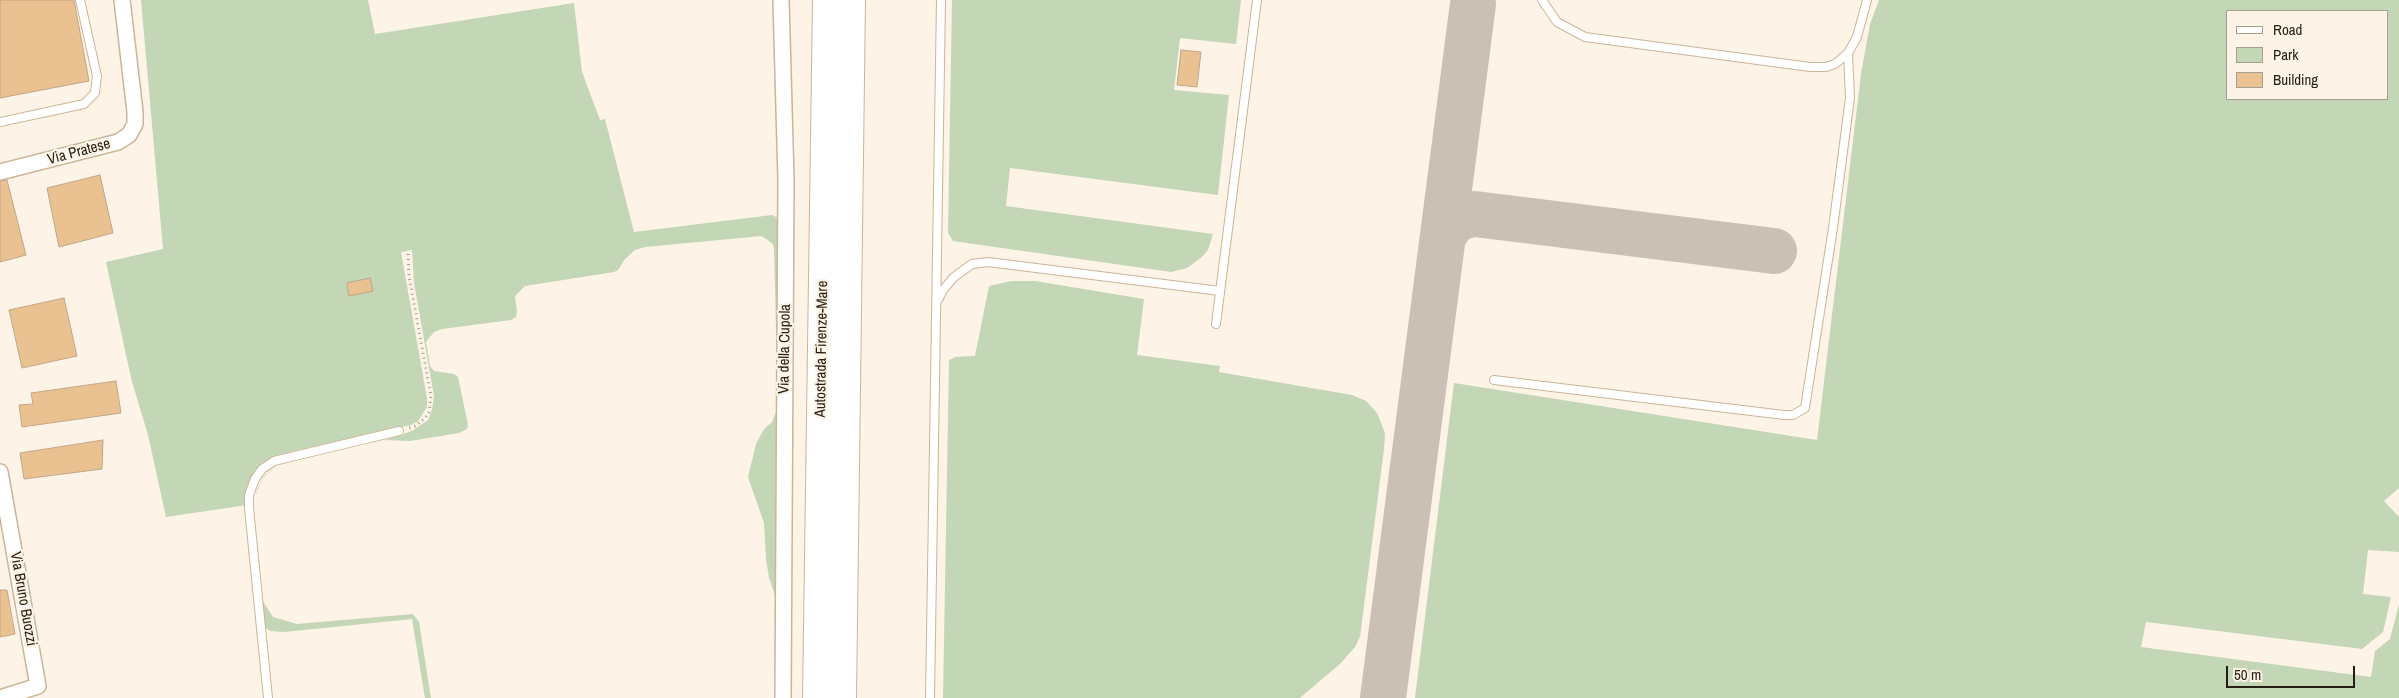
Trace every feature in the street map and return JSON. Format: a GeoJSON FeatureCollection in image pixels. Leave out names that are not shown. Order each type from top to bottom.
{"type":"FeatureCollection","features":[{"type":"Feature","properties":{"kind":"highway","name":"Autostrada Firenze-Mare"},"geometry":{"type":"LineString","coordinates":[[817,698],[827,0]]}},
{"type":"Feature","properties":{"kind":"highway","name":"Autostrada Firenze-Mare"},"geometry":{"type":"LineString","coordinates":[[842,698],[851,0]]}},
{"type":"Feature","properties":{"kind":"street","name":"Via Pratese"},"geometry":{"type":"LineString","coordinates":[[0,172],[118,142],[129,136],[135,124],[122,0]]}},
{"type":"Feature","properties":{"kind":"street","name":"Via della Cupola"},"geometry":{"type":"LineString","coordinates":[[781,0],[786,206],[783,698]]}},
{"type":"Feature","properties":{"kind":"street","name":"Via Bruno Buozzi"},"geometry":{"type":"LineString","coordinates":[[0,472],[38,686],[0,698]]}},
{"type":"Feature","properties":{"kind":"lane"},"geometry":{"type":"LineString","coordinates":[[0,122],[84,104],[95,94],[97,76],[80,0]]}},
{"type":"Feature","properties":{"kind":"lane"},"geometry":{"type":"LineString","coordinates":[[930,698],[941,0]]}},
{"type":"Feature","properties":{"kind":"lane"},"geometry":{"type":"LineString","coordinates":[[1216,324],[1257,0]]}},
{"type":"Feature","properties":{"kind":"lane"},"geometry":{"type":"LineString","coordinates":[[1542,0],[1557,22],[1585,37],[1810,67],[1826,67],[1834,64],[1848,53],[1857,37],[1867,0]]}},
{"type":"Feature","properties":{"kind":"lane"},"geometry":{"type":"LineString","coordinates":[[1494,380],[1784,415],[1793,415],[1805,408],[1833,228],[1850,98],[1848,53]]}},
{"type":"Feature","properties":{"kind":"lane"},"geometry":{"type":"LineString","coordinates":[[936,306],[943,290],[954,277],[972,264],[988,262],[1220,291]]}},
{"type":"Feature","properties":{"kind":"lane"},"geometry":{"type":"LineString","coordinates":[[268,698],[249,508],[249,495],[255,478],[262,469],[274,461],[399,431]]}},
{"type":"Feature","properties":{"kind":"path"},"geometry":{"type":"LineString","coordinates":[[399,431],[421,423],[429,412],[430,404],[409,276],[408,254]]}},
{"type":"Feature","properties":{"kind":"green space"},"geometry":{"type":"Polygon","coordinates":[[[141,0],[368,0],[375,34],[574,3],[582,72],[600,120],[605,119],[634,232],[772,215],[778,218],[779,698],[775,698],[777,601],[769,578],[764,523],[748,477],[756,444],[764,429],[772,422],[778,407],[774,248],[773,244],[762,236],[645,247],[635,250],[625,259],[618,270],[614,272],[525,286],[515,296],[517,312],[516,317],[511,320],[442,329],[434,332],[426,342],[430,366],[434,371],[454,374],[458,377],[468,425],[467,429],[459,433],[410,441],[386,440],[367,443],[385,440],[412,431],[428,420],[432,410],[434,396],[414,283],[412,250],[401,252],[427,398],[427,407],[418,421],[411,425],[290,452],[278,457],[266,463],[247,505],[166,517],[148,435],[131,378],[106,262],[163,249],[141,0]]]}},
{"type":"Feature","properties":{"kind":"green space"},"geometry":{"type":"Polygon","coordinates":[[[952,0],[1241,0],[1236,44],[1180,38],[1174,90],[1229,95],[1218,195],[1010,168],[1006,206],[1213,234],[1208,250],[1202,257],[1187,268],[1171,272],[953,241],[948,233],[952,0]]]}},
{"type":"Feature","properties":{"kind":"green space"},"geometry":{"type":"Polygon","coordinates":[[[1879,0],[2399,0],[2399,488],[2384,501],[2399,517],[2399,552],[2368,550],[2363,594],[2391,597],[2383,632],[2362,649],[2146,622],[2141,647],[2371,677],[2375,651],[2390,639],[2399,604],[2399,698],[1415,698],[1454,383],[1817,440],[1861,74],[1870,24],[1879,0]]]}},
{"type":"Feature","properties":{"kind":"green space"},"geometry":{"type":"Polygon","coordinates":[[[1011,281],[1035,281],[1144,299],[1137,355],[1220,366],[1219,372],[1352,395],[1366,401],[1377,413],[1385,433],[1384,449],[1360,637],[1355,647],[1341,663],[1300,698],[943,698],[949,360],[955,357],[975,356],[989,286],[1011,281]]]}},
{"type":"Feature","properties":{"kind":"green space"},"geometry":{"type":"Polygon","coordinates":[[[255,526],[262,600],[273,617],[297,624],[413,614],[419,622],[431,698],[425,698],[412,619],[284,632],[270,631],[266,628],[264,623],[255,526]]]}},
{"type":"Feature","properties":{"kind":"building"},"geometry":{"type":"Polygon","coordinates":[[[0,0],[74,0],[89,81],[0,98],[0,0]]]}},
{"type":"Feature","properties":{"kind":"building"},"geometry":{"type":"Polygon","coordinates":[[[1181,50],[1201,52],[1197,87],[1177,85],[1181,50]]]}},
{"type":"Feature","properties":{"kind":"building"},"geometry":{"type":"Polygon","coordinates":[[[100,175],[113,233],[59,247],[47,188],[100,175]]]}},
{"type":"Feature","properties":{"kind":"building"},"geometry":{"type":"Polygon","coordinates":[[[7,180],[26,255],[0,262],[0,181],[7,180]]]}},
{"type":"Feature","properties":{"kind":"building"},"geometry":{"type":"Polygon","coordinates":[[[370,278],[373,291],[349,296],[347,283],[370,278]]]}},
{"type":"Feature","properties":{"kind":"building"},"geometry":{"type":"Polygon","coordinates":[[[64,298],[77,356],[22,368],[9,310],[64,298]]]}},
{"type":"Feature","properties":{"kind":"building"},"geometry":{"type":"Polygon","coordinates":[[[116,381],[121,413],[22,427],[19,405],[33,404],[31,393],[116,381]]]}},
{"type":"Feature","properties":{"kind":"building"},"geometry":{"type":"Polygon","coordinates":[[[103,440],[102,469],[24,479],[20,453],[103,440]]]}},
{"type":"Feature","properties":{"kind":"building"},"geometry":{"type":"Polygon","coordinates":[[[0,590],[7,590],[15,634],[0,637],[0,590]]]}},
{"type":"Feature","properties":{"kind":"taxiway"},"geometry":{"type":"LineString","coordinates":[[1383,698],[1473,4]]}},
{"type":"Feature","properties":{"kind":"taxiway"},"geometry":{"type":"LineString","coordinates":[[1443,236],[1453,222],[1460,217],[1475,214],[1774,251]]}}]}
